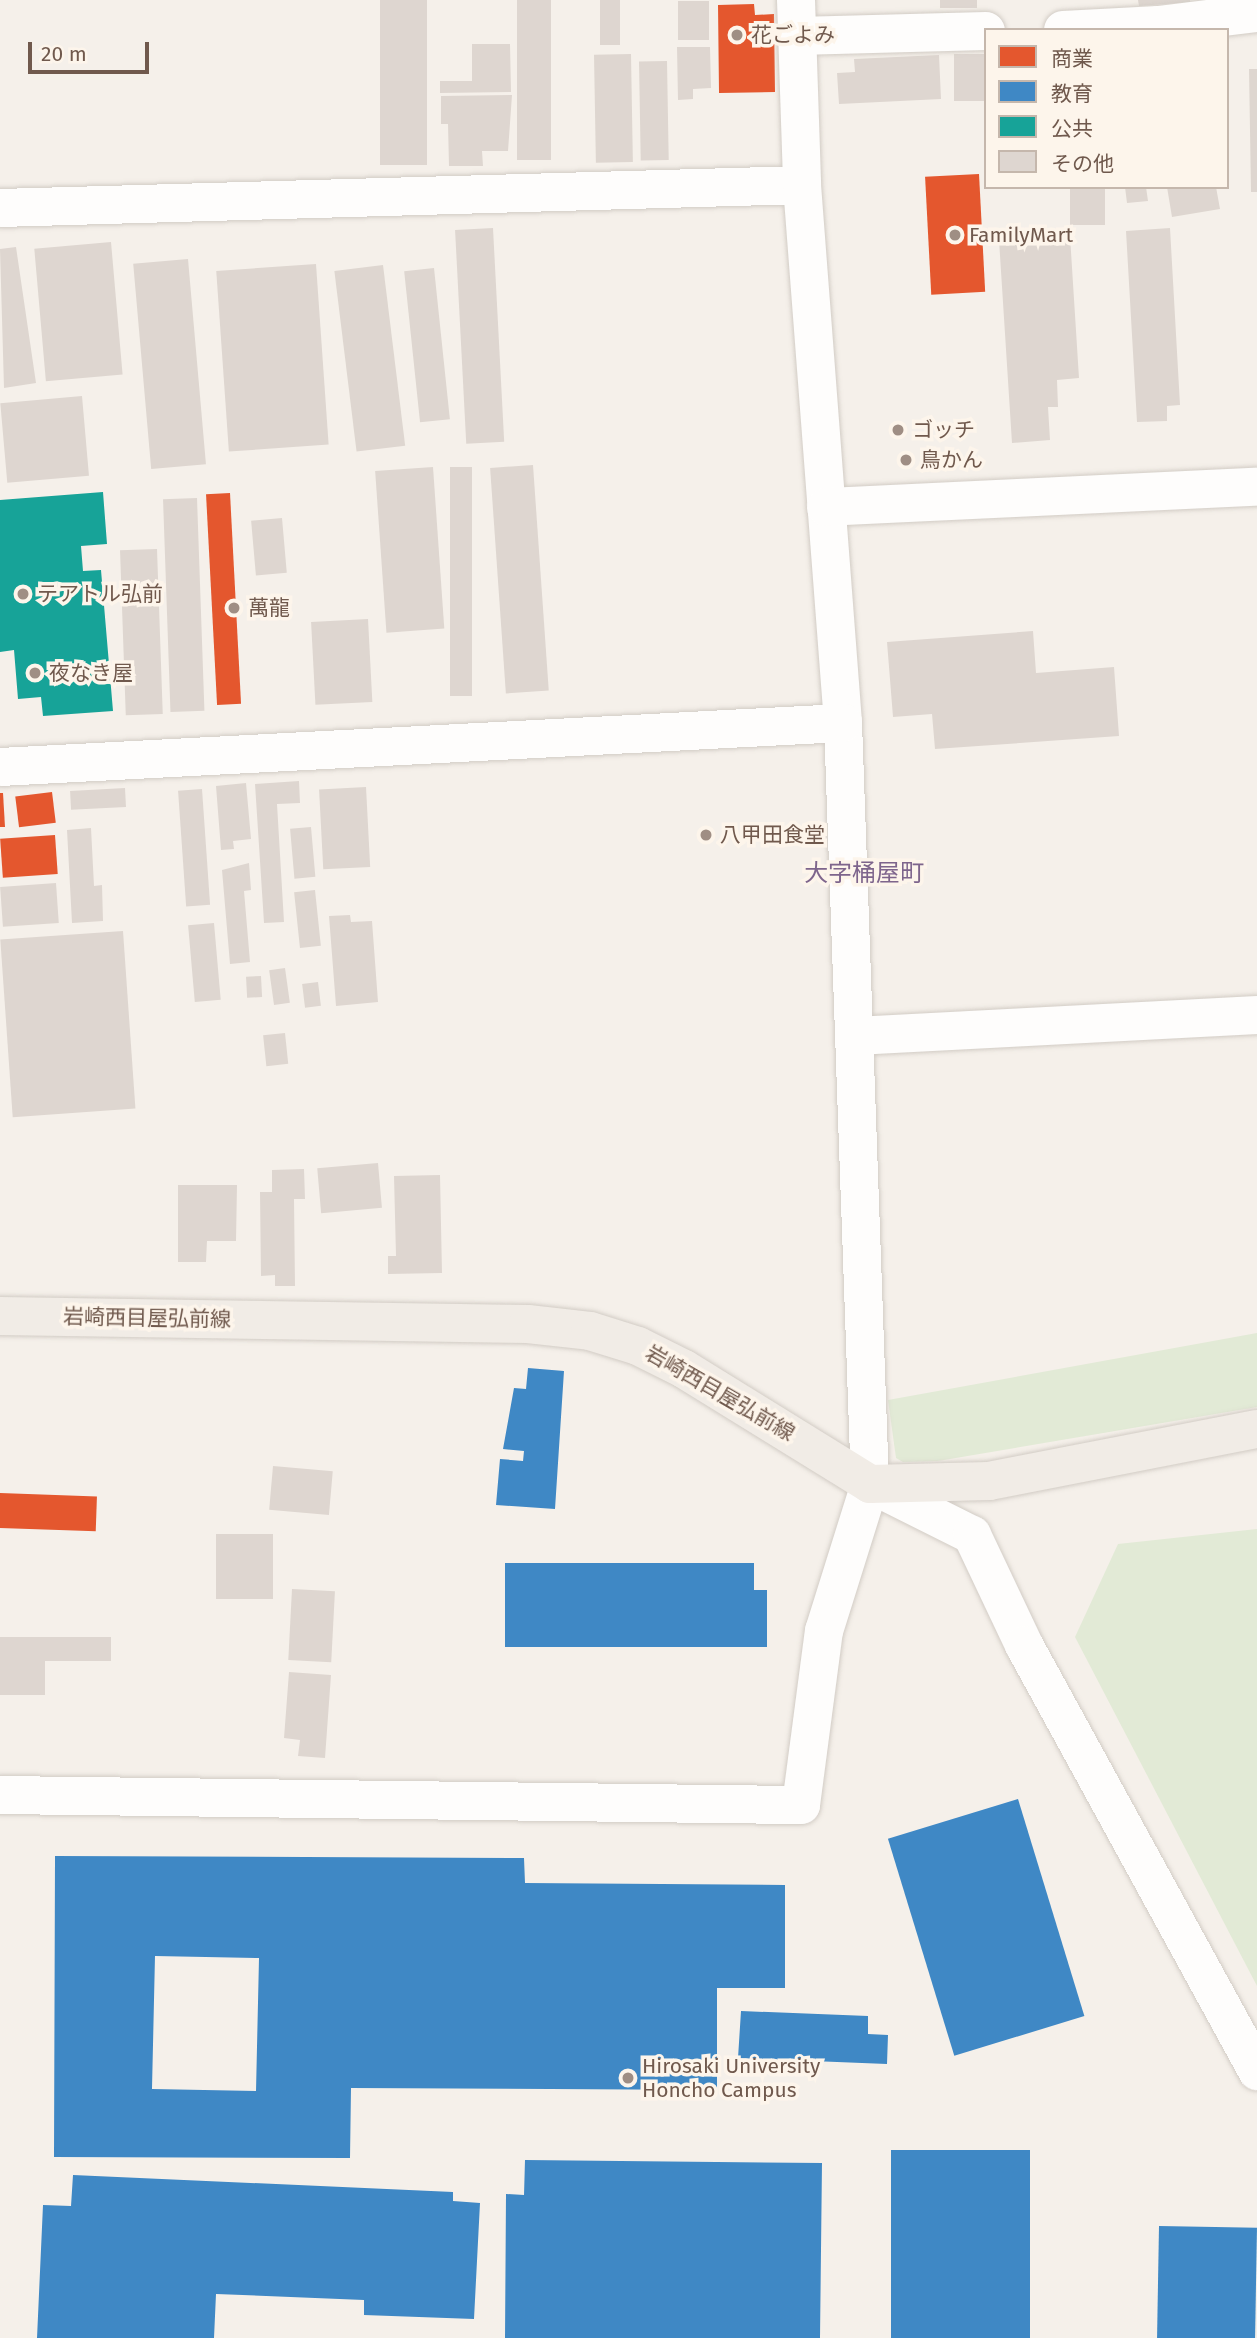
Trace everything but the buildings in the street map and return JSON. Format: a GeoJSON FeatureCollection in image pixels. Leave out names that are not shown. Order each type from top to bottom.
{"type":"FeatureCollection","features":[{"type":"Feature","properties":{"kind":"main road","name":"岩崎西目屋弘前線"},"geometry":{"type":"LineString","coordinates":[[0,1316],[514,1324],[590,1331],[638,1346],[684,1369],[870,1483]]}},
{"type":"Feature","properties":{"kind":"main road"},"geometry":{"type":"LineString","coordinates":[[870,1483],[989,1481],[1257,1429]]}},
{"type":"Feature","properties":{"kind":"street"},"geometry":{"type":"LineString","coordinates":[[1101,28],[1158,25],[1257,13]]}},
{"type":"Feature","properties":{"kind":"street"},"geometry":{"type":"LineString","coordinates":[[0,1795],[801,1805],[824,1631],[870,1483],[843,723],[802,185],[797,18],[984,31]]}},
{"type":"Feature","properties":{"kind":"street"},"geometry":{"type":"LineString","coordinates":[[0,208],[802,185]]}},
{"type":"Feature","properties":{"kind":"street"},"geometry":{"type":"LineString","coordinates":[[826,507],[1257,487]]}},
{"type":"Feature","properties":{"kind":"street"},"geometry":{"type":"LineString","coordinates":[[0,767],[843,723]]}},
{"type":"Feature","properties":{"kind":"street"},"geometry":{"type":"LineString","coordinates":[[855,1036],[1257,1015]]}},
{"type":"Feature","properties":{"kind":"street"},"geometry":{"type":"LineString","coordinates":[[870,1483],[972,1535],[1024,1645],[1257,2071]]}},
{"type":"Feature","properties":{"kind":"green space"},"geometry":{"type":"Polygon","coordinates":[[[1257,1333],[1257,1407],[938,1461],[903,1462],[896,1458],[888,1400],[1257,1333]]]}},
{"type":"Feature","properties":{"kind":"green space"},"geometry":{"type":"Polygon","coordinates":[[[1257,1529],[1257,1986],[1075,1637],[1118,1544],[1257,1529]]]}},
{"type":"Feature","properties":{"kind":"place","name":"花ごよみ"},"geometry":{"type":"Point","coordinates":[737,35]}},
{"type":"Feature","properties":{"kind":"place","name":"FamilyMart"},"geometry":{"type":"Point","coordinates":[955,235]}},
{"type":"Feature","properties":{"kind":"place","name":"ゴッチ"},"geometry":{"type":"Point","coordinates":[898,430]}},
{"type":"Feature","properties":{"kind":"place","name":"鳥かん"},"geometry":{"type":"Point","coordinates":[906,460]}},
{"type":"Feature","properties":{"kind":"place","name":"テアトル弘前"},"geometry":{"type":"Point","coordinates":[23,594]}},
{"type":"Feature","properties":{"kind":"place","name":"萬龍"},"geometry":{"type":"Point","coordinates":[234,608]}},
{"type":"Feature","properties":{"kind":"place","name":"夜なき屋"},"geometry":{"type":"Point","coordinates":[35,673]}},
{"type":"Feature","properties":{"kind":"place","name":"八甲田食堂"},"geometry":{"type":"Point","coordinates":[706,835]}},
{"type":"Feature","properties":{"kind":"place","name":"Hirosaki University Honcho Campus"},"geometry":{"type":"Point","coordinates":[628,2078]}},
{"type":"Feature","properties":{"kind":"district","name":"大字桶屋町"},"geometry":{"type":"Point","coordinates":[864,874]}}]}
